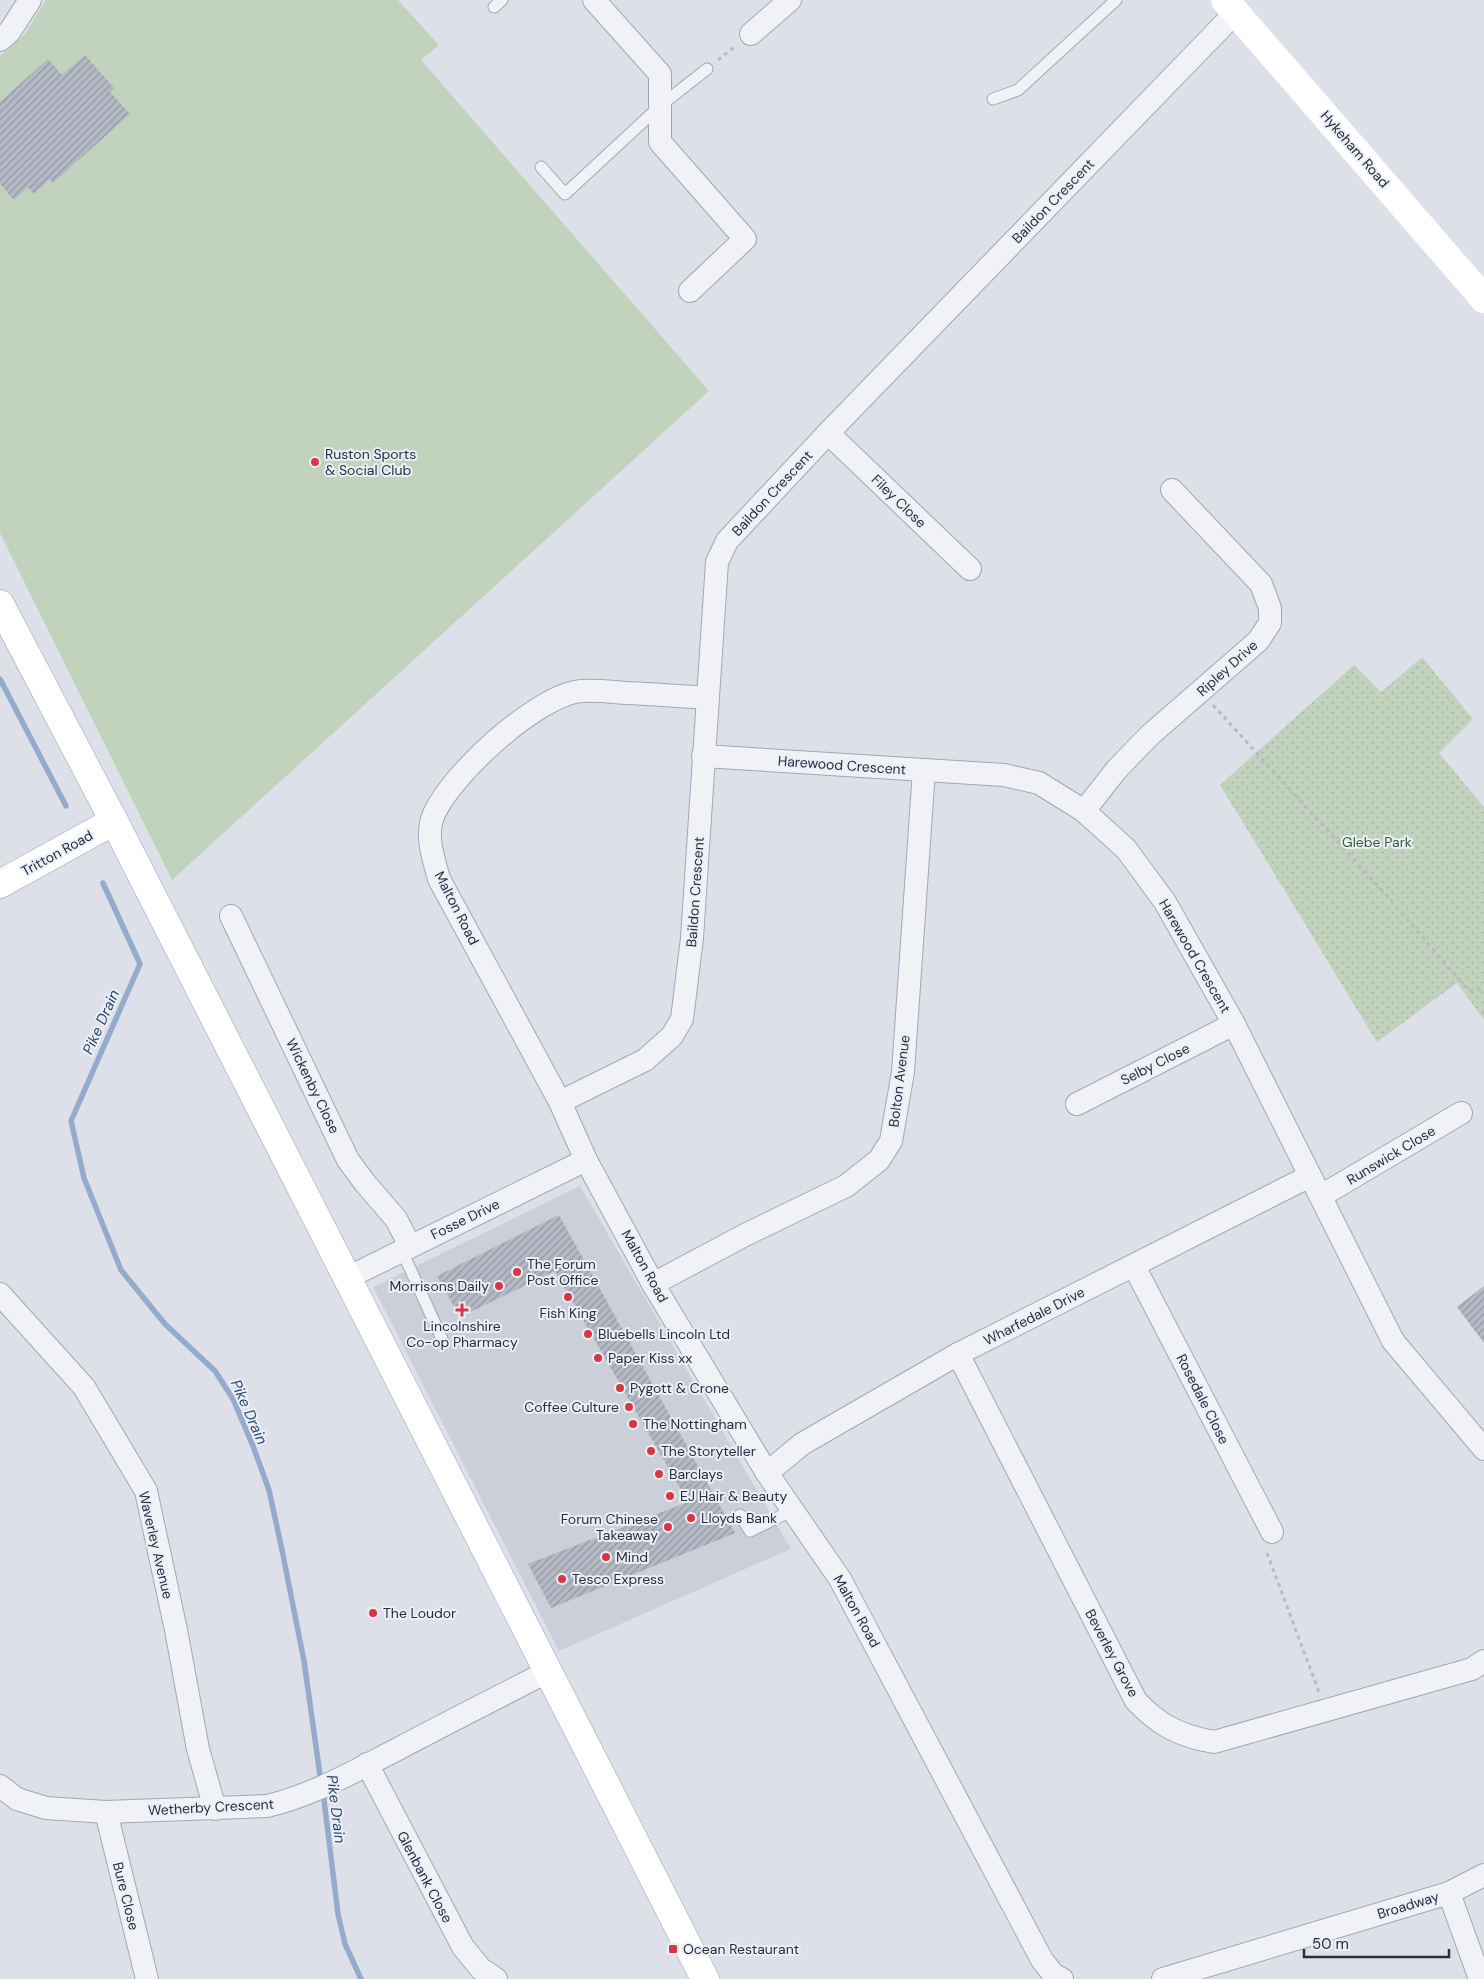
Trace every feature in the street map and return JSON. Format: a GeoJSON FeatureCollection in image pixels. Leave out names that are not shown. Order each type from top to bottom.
{"type":"FeatureCollection","features":[{"type":"Feature","properties":{"kind":"main road","name":"Hykeham Road"},"geometry":{"type":"LineString","coordinates":[[1230,6],[1484,299]]}},
{"type":"Feature","properties":{"kind":"main road"},"geometry":{"type":"LineString","coordinates":[[0,604],[114,821],[345,1279],[503,1581],[547,1672],[705,1979]]}},
{"type":"Feature","properties":{"kind":"main road","name":"Tritton Road"},"geometry":{"type":"LineString","coordinates":[[0,884],[114,821]]}},
{"type":"Feature","properties":{"kind":"street"},"geometry":{"type":"LineString","coordinates":[[0,40],[10,31],[30,0]]}},
{"type":"Feature","properties":{"kind":"street"},"geometry":{"type":"LineString","coordinates":[[594,0],[660,74],[660,142],[745,239],[690,291]]}},
{"type":"Feature","properties":{"kind":"street"},"geometry":{"type":"LineString","coordinates":[[751,34],[790,0]]}},
{"type":"Feature","properties":{"kind":"street","name":"Baildon Crescent"},"geometry":{"type":"LineString","coordinates":[[560,1102],[645,1060],[672,1036],[682,1019],[692,938],[717,562],[727,541],[1230,6]]}},
{"type":"Feature","properties":{"kind":"street","name":"Filey Close"},"geometry":{"type":"LineString","coordinates":[[828,433],[970,569]]}},
{"type":"Feature","properties":{"kind":"street","name":"Ripley Drive"},"geometry":{"type":"LineString","coordinates":[[1084,811],[1117,769],[1150,735],[1258,641],[1270,623],[1270,608],[1261,584],[1172,490]]}},
{"type":"Feature","properties":{"kind":"street","name":"Malton Road"},"geometry":{"type":"LineString","coordinates":[[707,698],[581,691],[557,696],[531,712],[476,760],[444,794],[431,820],[431,851],[439,879],[560,1102],[586,1160],[653,1284],[767,1472],[840,1579],[1042,1960],[1054,1975],[1062,1979]]}},
{"type":"Feature","properties":{"kind":"street","name":"Harewood Crescent"},"geometry":{"type":"LineString","coordinates":[[703,756],[1004,775],[1039,783],[1084,811],[1126,849],[1165,902],[1234,1024],[1393,1341],[1484,1449]]}},
{"type":"Feature","properties":{"kind":"street","name":"Bolton Avenue"},"geometry":{"type":"LineString","coordinates":[[653,1284],[745,1235],[846,1186],[879,1160],[891,1141],[903,1072],[924,770]]}},
{"type":"Feature","properties":{"kind":"street","name":"Wickenby Close"},"geometry":{"type":"LineString","coordinates":[[231,916],[348,1160],[365,1184],[396,1219],[406,1248]]}},
{"type":"Feature","properties":{"kind":"street","name":"Selby Close"},"geometry":{"type":"LineString","coordinates":[[1077,1104],[1234,1024]]}},
{"type":"Feature","properties":{"kind":"street","name":"Runswick Close"},"geometry":{"type":"LineString","coordinates":[[1321,1196],[1462,1113]]}},
{"type":"Feature","properties":{"kind":"street","name":"Fosse Drive"},"geometry":{"type":"LineString","coordinates":[[345,1279],[586,1160]]}},
{"type":"Feature","properties":{"kind":"street","name":"Wharfedale Drive"},"geometry":{"type":"LineString","coordinates":[[767,1472],[802,1444],[958,1354],[1310,1176]]}},
{"type":"Feature","properties":{"kind":"street","name":"Rosedale Close"},"geometry":{"type":"LineString","coordinates":[[1134,1266],[1272,1532]]}},
{"type":"Feature","properties":{"kind":"street","name":"Waverley Avenue"},"geometry":{"type":"LineString","coordinates":[[0,1294],[84,1387],[146,1491],[176,1630],[198,1749],[215,1809]]}},
{"type":"Feature","properties":{"kind":"street","name":"Beverley Grove"},"geometry":{"type":"LineString","coordinates":[[958,1354],[1136,1700],[1152,1718],[1189,1737],[1214,1742],[1472,1669],[1484,1661]]}},
{"type":"Feature","properties":{"kind":"street","name":"Wetherby Crescent"},"geometry":{"type":"LineString","coordinates":[[0,1786],[17,1799],[46,1808],[106,1812],[267,1806],[285,1802],[310,1792],[547,1672]]}},
{"type":"Feature","properties":{"kind":"street","name":"Glenbank Close"},"geometry":{"type":"LineString","coordinates":[[367,1764],[463,1947],[475,1963],[496,1979]]}},
{"type":"Feature","properties":{"kind":"street","name":"Bure Close"},"geometry":{"type":"LineString","coordinates":[[106,1812],[147,1979]]}},
{"type":"Feature","properties":{"kind":"street","name":"Broadway"},"geometry":{"type":"LineString","coordinates":[[1187,1976],[1449,1893],[1484,1875]]}},
{"type":"Feature","properties":{"kind":"street"},"geometry":{"type":"LineString","coordinates":[[1449,1893],[1480,1979]]}},
{"type":"Feature","properties":{"kind":"street"},"geometry":{"type":"LineString","coordinates":[[1164,1979],[1187,1976]]}},
{"type":"Feature","properties":{"kind":"lane"},"geometry":{"type":"LineString","coordinates":[[993,99],[1018,90],[1116,0]]}},
{"type":"Feature","properties":{"kind":"lane"},"geometry":{"type":"LineString","coordinates":[[541,167],[565,194],[660,106],[707,69]]}},
{"type":"Feature","properties":{"kind":"lane"},"geometry":{"type":"LineString","coordinates":[[406,1248],[442,1339]]}},
{"type":"Feature","properties":{"kind":"lane"},"geometry":{"type":"LineString","coordinates":[[740,1515],[750,1531],[793,1510]]}},
{"type":"Feature","properties":{"kind":"path"},"geometry":{"type":"LineString","coordinates":[[707,69],[751,34]]}},
{"type":"Feature","properties":{"kind":"path"},"geometry":{"type":"LineString","coordinates":[[1201,692],[1388,897],[1469,991],[1484,989]]}},
{"type":"Feature","properties":{"kind":"path"},"geometry":{"type":"LineString","coordinates":[[1272,1532],[1264,1545],[1326,1711]]}},
{"type":"Feature","properties":{"kind":"shaded area"},"geometry":{"type":"Polygon","coordinates":[[[580,1186],[791,1549],[559,1651],[373,1287],[580,1186]]]}},
{"type":"Feature","properties":{"kind":"green space","name":"Ruston Sports & Social Club"},"geometry":{"type":"Polygon","coordinates":[[[46,0],[398,0],[439,45],[421,60],[709,391],[172,880],[0,533],[0,56],[25,34],[46,0]]]}},
{"type":"Feature","properties":{"kind":"green space","name":"Glebe Park"},"geometry":{"type":"Polygon","coordinates":[[[1422,657],[1473,719],[1439,753],[1484,807],[1484,1020],[1457,983],[1377,1042],[1220,785],[1354,665],[1381,692],[1422,657]]]}},
{"type":"Feature","properties":{"kind":"building"},"geometry":{"type":"Polygon","coordinates":[[[85,55],[114,88],[110,92],[130,114],[53,183],[50,179],[34,194],[28,187],[14,200],[0,184],[0,102],[48,59],[62,75],[85,55]]]}},
{"type":"Feature","properties":{"kind":"building"},"geometry":{"type":"Polygon","coordinates":[[[559,1215],[735,1533],[551,1608],[528,1564],[688,1502],[555,1271],[460,1317],[437,1276],[559,1215]]]}},
{"type":"Feature","properties":{"kind":"building"},"geometry":{"type":"Polygon","coordinates":[[[1484,1286],[1484,1343],[1457,1307],[1484,1286]]]}},
{"type":"Feature","properties":{"kind":"waterway","name":"Pike Drain"},"geometry":{"type":"LineString","coordinates":[[0,679],[66,806]]}},
{"type":"Feature","properties":{"kind":"waterway","name":"Pike Drain"},"geometry":{"type":"LineString","coordinates":[[103,883],[140,964],[71,1121],[84,1178],[121,1270],[165,1324],[215,1371],[233,1399],[253,1446],[269,1490],[282,1550],[304,1661],[321,1782]]}},
{"type":"Feature","properties":{"kind":"waterway","name":"Pike Drain"},"geometry":{"type":"LineString","coordinates":[[323,1792],[338,1914],[345,1944],[361,1979]]}},
{"type":"Feature","properties":{"kind":"place","name":"Ruston Sports & Social Club"},"geometry":{"type":"Point","coordinates":[315,462]}},
{"type":"Feature","properties":{"kind":"place","name":"The Forum Post Office"},"geometry":{"type":"Point","coordinates":[517,1272]}},
{"type":"Feature","properties":{"kind":"place","name":"Morrisons Daily"},"geometry":{"type":"Point","coordinates":[499,1286]}},
{"type":"Feature","properties":{"kind":"place","name":"Fish King"},"geometry":{"type":"Point","coordinates":[568,1297]}},
{"type":"Feature","properties":{"kind":"place","name":"Lincolnshire Co-op Pharmacy"},"geometry":{"type":"Point","coordinates":[462,1310]}},
{"type":"Feature","properties":{"kind":"place","name":"Bluebells Lincoln Ltd"},"geometry":{"type":"Point","coordinates":[588,1334]}},
{"type":"Feature","properties":{"kind":"place","name":"Paper Kiss xx"},"geometry":{"type":"Point","coordinates":[598,1358]}},
{"type":"Feature","properties":{"kind":"place","name":"Pygott & Crone"},"geometry":{"type":"Point","coordinates":[620,1388]}},
{"type":"Feature","properties":{"kind":"place","name":"Coffee Culture"},"geometry":{"type":"Point","coordinates":[629,1407]}},
{"type":"Feature","properties":{"kind":"place","name":"The Nottingham"},"geometry":{"type":"Point","coordinates":[633,1424]}},
{"type":"Feature","properties":{"kind":"place","name":"The Storyteller"},"geometry":{"type":"Point","coordinates":[651,1451]}},
{"type":"Feature","properties":{"kind":"place","name":"Barclays"},"geometry":{"type":"Point","coordinates":[659,1474]}},
{"type":"Feature","properties":{"kind":"place","name":"EJ Hair & Beauty"},"geometry":{"type":"Point","coordinates":[670,1496]}},
{"type":"Feature","properties":{"kind":"place","name":"Lloyds Bank"},"geometry":{"type":"Point","coordinates":[691,1518]}},
{"type":"Feature","properties":{"kind":"place","name":"Forum Chinese Takeaway"},"geometry":{"type":"Point","coordinates":[668,1527]}},
{"type":"Feature","properties":{"kind":"place","name":"Mind"},"geometry":{"type":"Point","coordinates":[606,1557]}},
{"type":"Feature","properties":{"kind":"place","name":"Tesco Express"},"geometry":{"type":"Point","coordinates":[562,1579]}},
{"type":"Feature","properties":{"kind":"place","name":"The Loudor"},"geometry":{"type":"Point","coordinates":[373,1613]}},
{"type":"Feature","properties":{"kind":"place","name":"Ocean Restaurant"},"geometry":{"type":"Point","coordinates":[673,1949]}}]}
